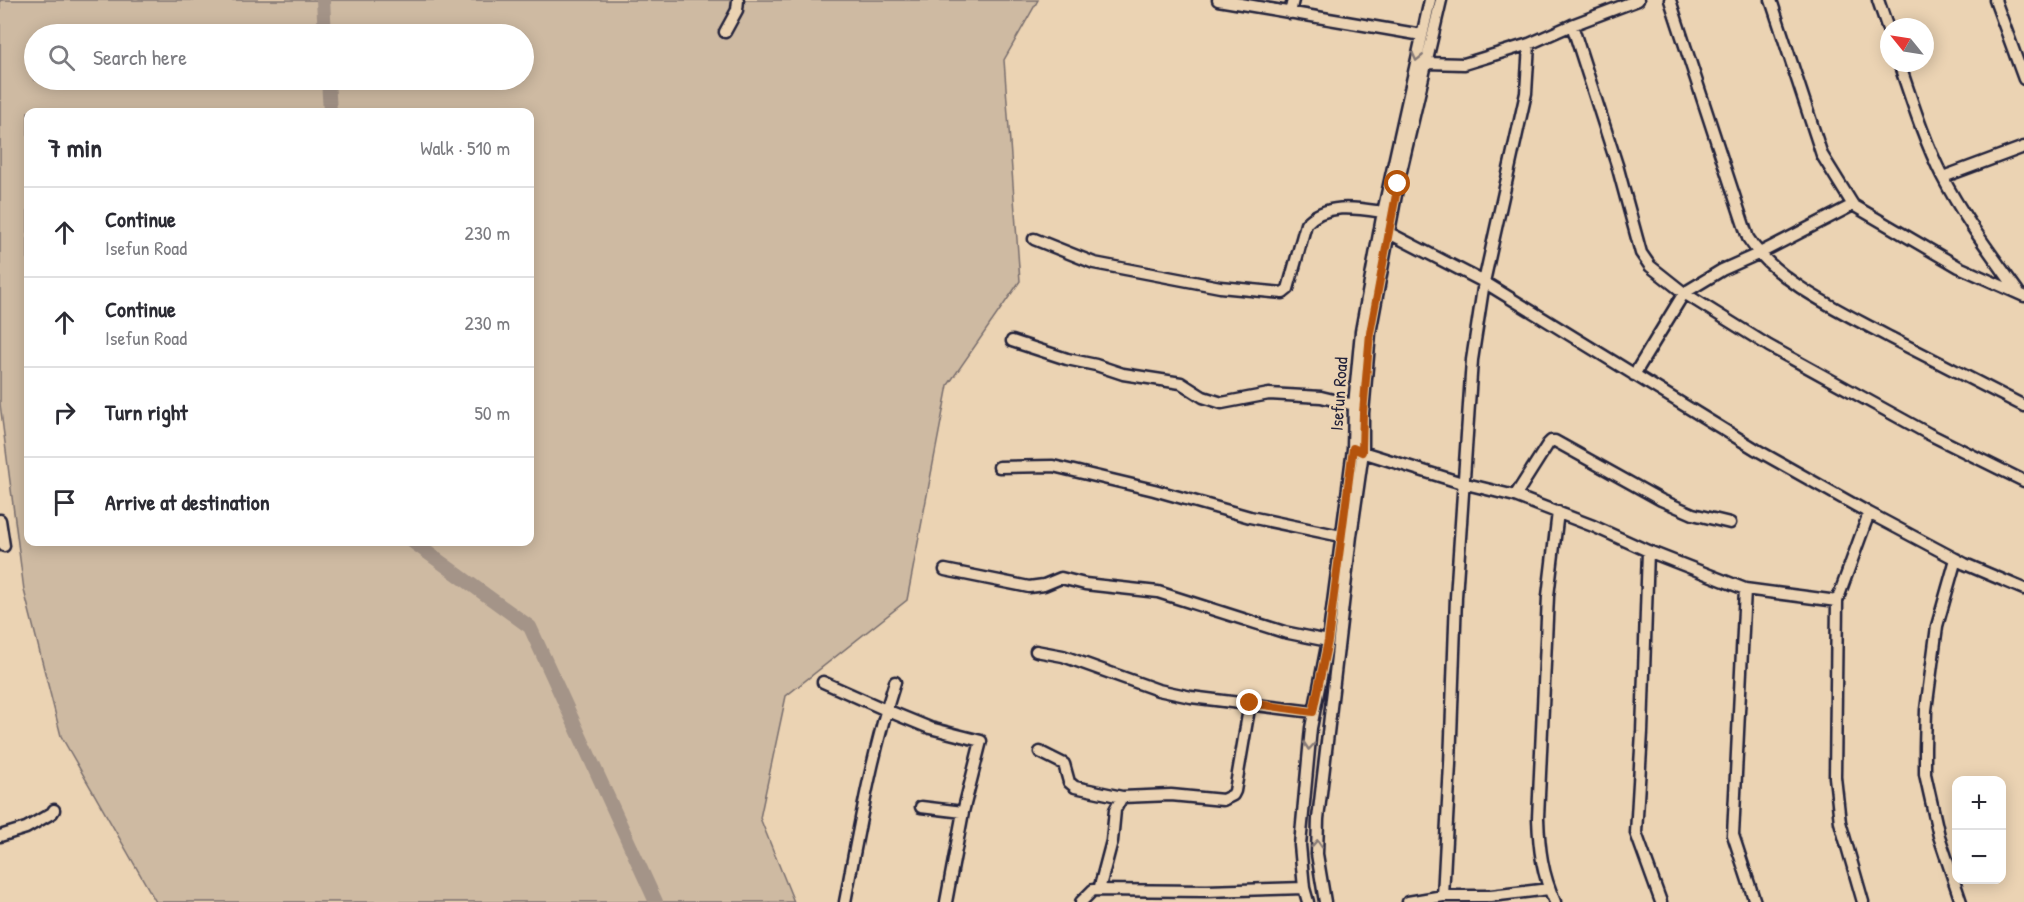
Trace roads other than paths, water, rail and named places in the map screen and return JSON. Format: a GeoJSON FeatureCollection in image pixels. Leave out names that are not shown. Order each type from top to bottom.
{"type":"FeatureCollection","features":[{"type":"Feature","properties":{"kind":"street"},"geometry":{"type":"LineString","coordinates":[[725,32],[736,10],[738,0]]}},
{"type":"Feature","properties":{"kind":"street"},"geometry":{"type":"LineString","coordinates":[[1218,0],[1422,35]]}},
{"type":"Feature","properties":{"kind":"street"},"geometry":{"type":"LineString","coordinates":[[1290,13],[1293,0]]}},
{"type":"Feature","properties":{"kind":"street","name":"Isefun Road"},"geometry":{"type":"LineString","coordinates":[[1308,902],[1304,888],[1300,845],[1313,712],[1328,641],[1341,536],[1358,450],[1354,405],[1361,331],[1383,212],[1430,0]]}},
{"type":"Feature","properties":{"kind":"street","name":"Isefun Road"},"geometry":{"type":"LineString","coordinates":[[1324,902],[1317,854],[1318,819],[1351,536],[1370,333],[1398,184],[1441,0]]}},
{"type":"Feature","properties":{"kind":"street"},"geometry":{"type":"LineString","coordinates":[[1426,63],[1464,64],[1529,44],[1638,0]]}},
{"type":"Feature","properties":{"kind":"street"},"geometry":{"type":"LineString","coordinates":[[1670,0],[1748,238],[1758,254],[1802,288],[1846,314],[2024,406]]}},
{"type":"Feature","properties":{"kind":"street"},"geometry":{"type":"LineString","coordinates":[[1772,0],[1822,155],[1853,205],[1959,267],[2021,295]]}},
{"type":"Feature","properties":{"kind":"street"},"geometry":{"type":"LineString","coordinates":[[1878,0],[1884,18]]}},
{"type":"Feature","properties":{"kind":"street"},"geometry":{"type":"LineString","coordinates":[[1995,0],[2024,79]]}},
{"type":"Feature","properties":{"kind":"street"},"geometry":{"type":"LineString","coordinates":[[1572,25],[1617,165],[1641,253],[1650,266],[1684,293],[1769,346],[1929,434],[2024,481]]}},
{"type":"Feature","properties":{"kind":"street"},"geometry":{"type":"LineString","coordinates":[[1443,896],[1462,483],[1472,360],[1484,282],[1526,93],[1529,44]]}},
{"type":"Feature","properties":{"kind":"street"},"geometry":{"type":"LineString","coordinates":[[1902,72],[1919,124],[1943,177],[1967,218],[2021,295]]}},
{"type":"Feature","properties":{"kind":"street"},"geometry":{"type":"LineString","coordinates":[[1943,177],[2024,147]]}},
{"type":"Feature","properties":{"kind":"street"},"geometry":{"type":"LineString","coordinates":[[1634,375],[1684,293],[1722,270],[1853,205]]}},
{"type":"Feature","properties":{"kind":"street"},"geometry":{"type":"LineString","coordinates":[[1034,239],[1094,262],[1220,287],[1283,293],[1288,289],[1306,224],[1311,218],[1324,212],[1346,207],[1383,212]]}},
{"type":"Feature","properties":{"kind":"street"},"geometry":{"type":"LineString","coordinates":[[1389,233],[1484,282],[1757,450],[1869,513],[1956,559],[2024,589]]}},
{"type":"Feature","properties":{"kind":"street"},"geometry":{"type":"LineString","coordinates":[[1012,340],[1066,359],[1096,365],[1123,374],[1181,383],[1203,397],[1222,403],[1269,394],[1321,397],[1354,405]]}},
{"type":"Feature","properties":{"kind":"street"},"geometry":{"type":"LineString","coordinates":[[1515,496],[1548,444],[1555,441],[1661,501],[1693,514],[1730,523]]}},
{"type":"Feature","properties":{"kind":"street"},"geometry":{"type":"LineString","coordinates":[[1358,450],[1462,483],[1515,496],[1745,589],[1837,602]]}},
{"type":"Feature","properties":{"kind":"street"},"geometry":{"type":"LineString","coordinates":[[999,467],[1053,466],[1155,490],[1250,517],[1341,536]]}},
{"type":"Feature","properties":{"kind":"street"},"geometry":{"type":"LineString","coordinates":[[1555,902],[1549,889],[1539,851],[1538,818],[1548,596],[1558,512]]}},
{"type":"Feature","properties":{"kind":"street"},"geometry":{"type":"LineString","coordinates":[[1863,902],[1840,822],[1835,777],[1837,602],[1869,513]]}},
{"type":"Feature","properties":{"kind":"street"},"geometry":{"type":"LineString","coordinates":[[0,520],[4,546]]}},
{"type":"Feature","properties":{"kind":"street"},"geometry":{"type":"LineString","coordinates":[[1648,551],[1636,833],[1661,902]]}},
{"type":"Feature","properties":{"kind":"street"},"geometry":{"type":"LineString","coordinates":[[1956,559],[1937,626],[1926,710],[1925,774],[1940,836],[1961,902]]}},
{"type":"Feature","properties":{"kind":"street"},"geometry":{"type":"LineString","coordinates":[[945,570],[1029,587],[1044,585],[1061,578],[1085,584],[1158,592],[1284,632],[1328,641]]}},
{"type":"Feature","properties":{"kind":"street"},"geometry":{"type":"LineString","coordinates":[[1745,589],[1733,835],[1755,902]]}},
{"type":"Feature","properties":{"kind":"street"},"geometry":{"type":"LineString","coordinates":[[1036,651],[1063,656],[1158,690],[1191,697],[1313,712]]}},
{"type":"Feature","properties":{"kind":"street"},"geometry":{"type":"LineString","coordinates":[[823,682],[930,728],[981,741],[963,812],[946,902]]}},
{"type":"Feature","properties":{"kind":"street"},"geometry":{"type":"LineString","coordinates":[[845,902],[861,819],[886,710],[895,682]]}},
{"type":"Feature","properties":{"kind":"street"},"geometry":{"type":"LineString","coordinates":[[1040,752],[1064,764],[1069,782],[1075,787],[1122,797],[1171,795],[1223,800],[1233,795],[1250,703]]}},
{"type":"Feature","properties":{"kind":"street"},"geometry":{"type":"LineString","coordinates":[[1099,890],[1112,841],[1115,810],[1122,797]]}},
{"type":"Feature","properties":{"kind":"street"},"geometry":{"type":"LineString","coordinates":[[921,807],[963,812]]}},
{"type":"Feature","properties":{"kind":"street"},"geometry":{"type":"LineString","coordinates":[[0,836],[26,828],[54,810]]}},
{"type":"Feature","properties":{"kind":"street"},"geometry":{"type":"LineString","coordinates":[[1081,902],[1093,890],[1140,896],[1304,888]]}},
{"type":"Feature","properties":{"kind":"street"},"geometry":{"type":"LineString","coordinates":[[1408,902],[1443,896],[1477,898],[1549,889]]}},
{"type":"Feature","properties":{"kind":"waterway"},"geometry":{"type":"LineString","coordinates":[[323,0],[324,24]]}},
{"type":"Feature","properties":{"kind":"waterway"},"geometry":{"type":"LineString","coordinates":[[329,90],[330,108]]}},
{"type":"Feature","properties":{"kind":"waterway"},"geometry":{"type":"LineString","coordinates":[[419,546],[530,627],[656,902]]}}]}
